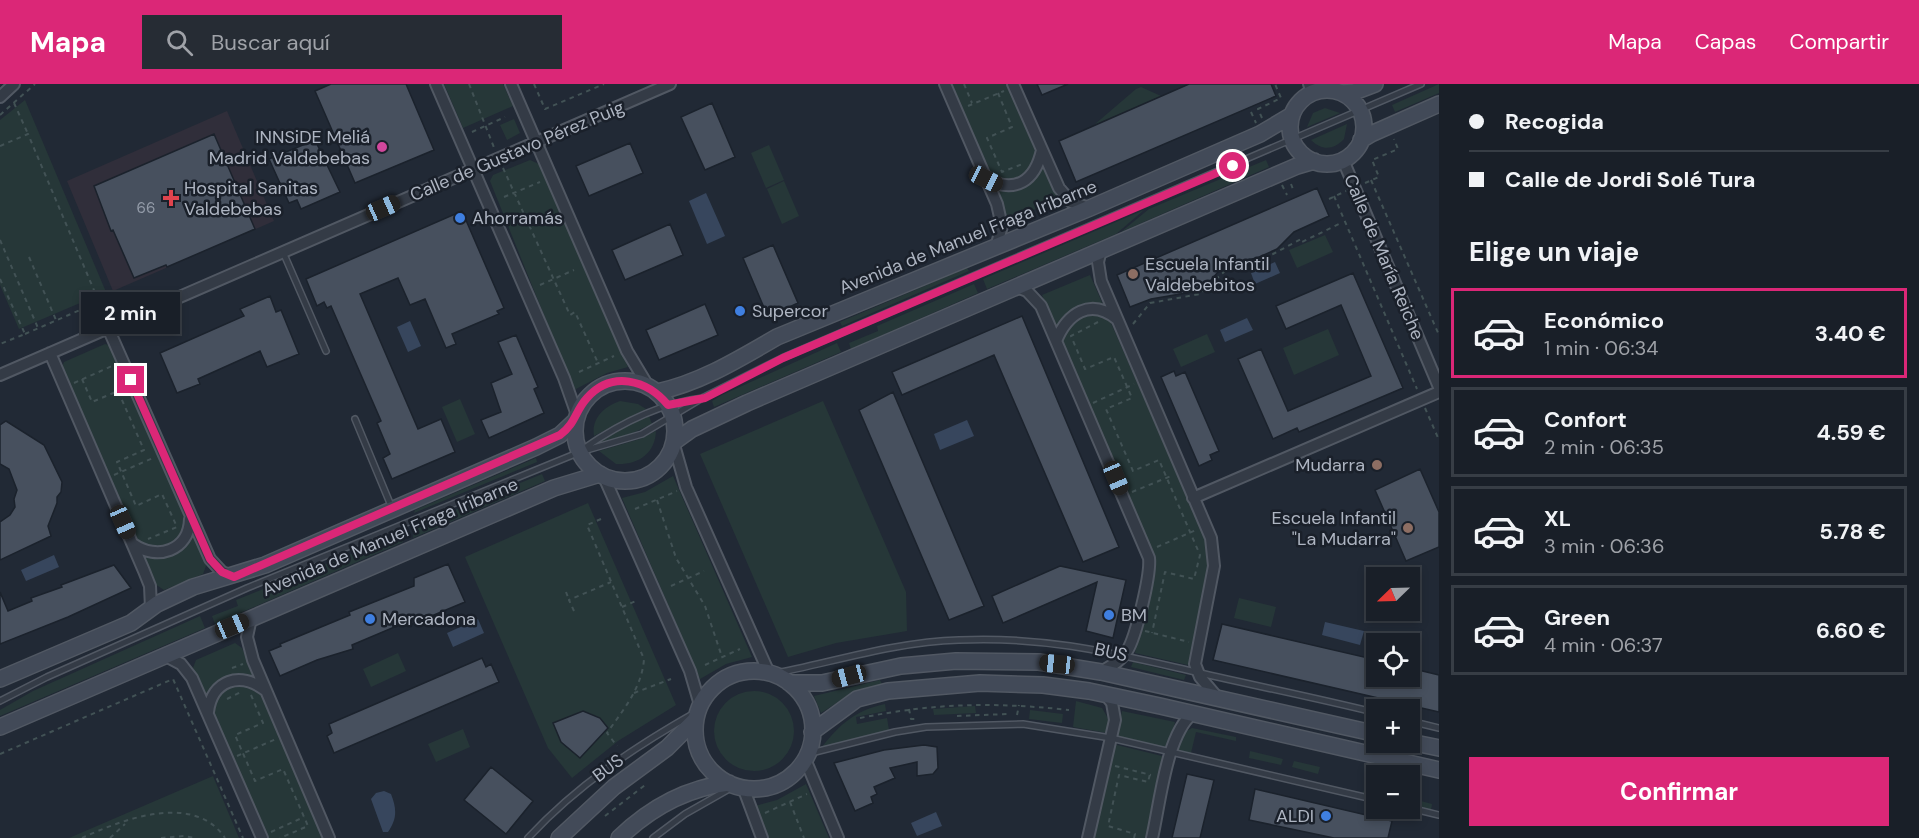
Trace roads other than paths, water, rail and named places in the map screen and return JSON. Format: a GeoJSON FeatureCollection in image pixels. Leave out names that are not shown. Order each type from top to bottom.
{"type":"FeatureCollection","features":[{"type":"Feature","properties":{"kind":"street"},"geometry":{"type":"LineString","coordinates":[[0,97],[14,84]]}},
{"type":"Feature","properties":{"kind":"street"},"geometry":{"type":"LineString","coordinates":[[436,84],[577,417],[575,436],[580,452],[588,464],[602,475],[622,481],[645,478],[664,463],[674,444],[692,429],[713,418],[1297,165],[1314,161]]}},
{"type":"Feature","properties":{"kind":"street"},"geometry":{"type":"LineString","coordinates":[[511,84],[627,351],[652,389],[671,411],[674,444],[686,487],[770,673]]}},
{"type":"Feature","properties":{"kind":"street","name":"Calle de Gustavo Pérez Puig"},"geometry":{"type":"LineString","coordinates":[[0,375],[670,84]]}},
{"type":"Feature","properties":{"kind":"street"},"geometry":{"type":"LineString","coordinates":[[945,84],[1001,217],[1001,234],[996,247]]}},
{"type":"Feature","properties":{"kind":"street"},"geometry":{"type":"LineString","coordinates":[[1342,93],[1359,91],[1375,84]]}},
{"type":"Feature","properties":{"kind":"street"},"geometry":{"type":"LineString","coordinates":[[1010,87],[1062,194],[1071,202],[1090,208]]}},
{"type":"Feature","properties":{"kind":"street"},"geometry":{"type":"LineString","coordinates":[[1292,115],[1290,124],[1293,140],[1300,151],[1314,161],[1329,164],[1351,155],[1361,140],[1364,121],[1360,111],[1350,98],[1342,93],[1311,88]]}},
{"type":"Feature","properties":{"kind":"street","name":"Avenida de Manuel Fraga Iribarne"},"geometry":{"type":"LineString","coordinates":[[0,679],[131,623],[151,608],[193,587],[234,577],[536,447],[560,435],[577,417],[587,398],[607,384],[624,380],[652,389],[696,379],[744,358],[777,337],[1090,208],[1260,134],[1292,115],[1311,88]]}},
{"type":"Feature","properties":{"kind":"street"},"geometry":{"type":"LineString","coordinates":[[1361,140],[1439,104]]}},
{"type":"Feature","properties":{"kind":"street"},"geometry":{"type":"LineString","coordinates":[[986,179],[1009,186],[1026,180],[1038,166],[1042,150]]}},
{"type":"Feature","properties":{"kind":"street","name":"Calle de María Reiche"},"geometry":{"type":"LineString","coordinates":[[1343,160],[1439,387]]}},
{"type":"Feature","properties":{"kind":"street"},"geometry":{"type":"LineString","coordinates":[[1101,250],[1098,262],[1099,273],[1211,538],[1215,556],[1196,658],[1197,673],[1219,698]]}},
{"type":"Feature","properties":{"kind":"street"},"geometry":{"type":"LineString","coordinates":[[1017,287],[1027,291],[1041,306],[1149,558],[1147,584],[1132,643],[1125,655],[1101,672]]}},
{"type":"Feature","properties":{"kind":"street"},"geometry":{"type":"LineString","coordinates":[[1056,341],[1062,327],[1075,314],[1101,310],[1117,319]]}},
{"type":"Feature","properties":{"kind":"street"},"geometry":{"type":"LineString","coordinates":[[108,328],[190,516],[213,563],[222,572],[234,577]]}},
{"type":"Feature","properties":{"kind":"street"},"geometry":{"type":"LineString","coordinates":[[50,353],[150,586],[151,608]]}},
{"type":"Feature","properties":{"kind":"street"},"geometry":{"type":"LineString","coordinates":[[1193,498],[1439,392]]}},
{"type":"Feature","properties":{"kind":"street"},"geometry":{"type":"LineString","coordinates":[[602,475],[693,679],[698,712],[695,734],[702,756],[716,774],[736,785],[762,838]]}},
{"type":"Feature","properties":{"kind":"street","name":"Avenida de Manuel Fraga Iribarne"},"geometry":{"type":"LineString","coordinates":[[0,727],[554,488],[602,475]]}},
{"type":"Feature","properties":{"kind":"street"},"geometry":{"type":"LineString","coordinates":[[133,544],[155,554],[177,548],[189,532],[190,516]]}},
{"type":"Feature","properties":{"kind":"street"},"geometry":{"type":"LineString","coordinates":[[251,618],[248,646],[329,838]]}},
{"type":"Feature","properties":{"kind":"street"},"geometry":{"type":"LineString","coordinates":[[164,655],[177,660],[188,672],[266,835]]}},
{"type":"Feature","properties":{"kind":"street"},"geometry":{"type":"LineString","coordinates":[[789,683],[822,683],[901,666],[968,661],[1039,662],[1101,672],[1366,731]]}},
{"type":"Feature","properties":{"kind":"street"},"geometry":{"type":"LineString","coordinates":[[558,838],[614,787],[667,748],[698,712],[709,691],[729,677],[746,671],[770,673],[789,683],[807,704],[812,732],[806,757],[797,769],[778,783],[756,789],[736,785],[706,786],[669,800],[618,838]]}},
{"type":"Feature","properties":{"kind":"street"},"geometry":{"type":"LineString","coordinates":[[208,713],[209,702],[215,690],[222,684],[238,679],[255,682],[266,690]]}},
{"type":"Feature","properties":{"kind":"street"},"geometry":{"type":"LineString","coordinates":[[812,732],[838,710],[857,699],[888,691],[980,683],[1043,685],[1105,694],[1439,770]]}},
{"type":"Feature","properties":{"kind":"street"},"geometry":{"type":"LineString","coordinates":[[1088,838],[1111,738],[1114,711],[1105,694]]}},
{"type":"Feature","properties":{"kind":"street"},"geometry":{"type":"LineString","coordinates":[[1152,838],[1179,729],[1193,713]]}},
{"type":"Feature","properties":{"kind":"street"},"geometry":{"type":"LineString","coordinates":[[1420,744],[1439,748]]}},
{"type":"Feature","properties":{"kind":"street"},"geometry":{"type":"LineString","coordinates":[[806,757],[838,838]]}},
{"type":"Feature","properties":{"kind":"lane"},"geometry":{"type":"LineString","coordinates":[[1360,111],[1421,84]]}},
{"type":"Feature","properties":{"kind":"lane","name":"Avenida de Manuel Fraga Iribarne"},"geometry":{"type":"LineString","coordinates":[[671,411],[705,398],[783,358],[1360,111]]}},
{"type":"Feature","properties":{"kind":"lane"},"geometry":{"type":"LineString","coordinates":[[283,252],[326,351]]}},
{"type":"Feature","properties":{"kind":"lane","name":"Avenida de Manuel Fraga Iribarne"},"geometry":{"type":"LineString","coordinates":[[671,411],[705,398]]}},
{"type":"Feature","properties":{"kind":"lane"},"geometry":{"type":"LineString","coordinates":[[580,452],[624,423],[671,411]]}},
{"type":"Feature","properties":{"kind":"lane"},"geometry":{"type":"LineString","coordinates":[[580,452],[642,434],[671,411]]}},
{"type":"Feature","properties":{"kind":"lane"},"geometry":{"type":"LineString","coordinates":[[355,419],[392,503],[391,510]]}},
{"type":"Feature","properties":{"kind":"lane","name":"Avenida de Manuel Fraga Iribarne"},"geometry":{"type":"LineString","coordinates":[[0,701],[47,677],[247,588],[580,452]]}},
{"type":"Feature","properties":{"kind":"lane","name":"BUS"},"geometry":{"type":"LineString","coordinates":[[770,673],[856,653],[957,640],[1046,642],[1125,655],[1366,711]]}},
{"type":"Feature","properties":{"kind":"lane","name":"BUS"},"geometry":{"type":"LineString","coordinates":[[528,838],[591,780],[640,744],[698,712]]}},
{"type":"Feature","properties":{"kind":"lane"},"geometry":{"type":"LineString","coordinates":[[1420,723],[1439,728]]}},
{"type":"Feature","properties":{"kind":"lane"},"geometry":{"type":"LineString","coordinates":[[806,757],[895,732],[937,726],[1023,724],[1111,738],[1366,797]]}},
{"type":"Feature","properties":{"kind":"lane"},"geometry":{"type":"LineString","coordinates":[[653,838],[685,814],[736,785]]}},
{"type":"Feature","properties":{"kind":"lane"},"geometry":{"type":"LineString","coordinates":[[1420,810],[1439,815]]}},
{"type":"Feature","properties":{"kind":"water"},"geometry":{"type":"Polygon","coordinates":[[[706,193],[725,236],[707,244],[689,201],[706,193]]]}},
{"type":"Feature","properties":{"kind":"water"},"geometry":{"type":"Polygon","coordinates":[[[1275,262],[1280,273],[1255,284],[1251,273],[1275,262]]]}},
{"type":"Feature","properties":{"kind":"water"},"geometry":{"type":"Polygon","coordinates":[[[1247,318],[1253,330],[1225,342],[1220,330],[1247,318]]]}},
{"type":"Feature","properties":{"kind":"water"},"geometry":{"type":"Polygon","coordinates":[[[410,321],[421,346],[408,352],[397,327],[410,321]]]}},
{"type":"Feature","properties":{"kind":"water"},"geometry":{"type":"Polygon","coordinates":[[[967,420],[974,436],[940,450],[934,434],[967,420]]]}},
{"type":"Feature","properties":{"kind":"water"},"geometry":{"type":"Polygon","coordinates":[[[54,555],[59,567],[26,581],[21,570],[54,555]]]}},
{"type":"Feature","properties":{"kind":"water"},"geometry":{"type":"Polygon","coordinates":[[[478,619],[484,633],[453,647],[447,633],[478,619]]]}},
{"type":"Feature","properties":{"kind":"water"},"geometry":{"type":"Polygon","coordinates":[[[1325,622],[1364,631],[1360,645],[1322,635],[1325,622]]]}},
{"type":"Feature","properties":{"kind":"water"},"geometry":{"type":"Polygon","coordinates":[[[384,791],[391,794],[395,809],[393,823],[388,832],[383,832],[371,799],[376,793],[384,791]]]}},
{"type":"Feature","properties":{"kind":"water"},"geometry":{"type":"Polygon","coordinates":[[[936,812],[942,826],[917,836],[911,823],[936,812]]]}},
{"type":"Feature","properties":{"kind":"place","name":"INNSiDE Meliá Madrid Valdebebas"},"geometry":{"type":"Point","coordinates":[382,147]}},
{"type":"Feature","properties":{"kind":"place","name":"Hospital Sanitas Valdebebas"},"geometry":{"type":"Point","coordinates":[171,198]}},
{"type":"Feature","properties":{"kind":"place","name":"Ahorramás"},"geometry":{"type":"Point","coordinates":[460,218]}},
{"type":"Feature","properties":{"kind":"place","name":"Escuela Infantil Valdebebitos"},"geometry":{"type":"Point","coordinates":[1133,274]}},
{"type":"Feature","properties":{"kind":"place","name":"Supercor"},"geometry":{"type":"Point","coordinates":[740,311]}},
{"type":"Feature","properties":{"kind":"place","name":"Mudarra"},"geometry":{"type":"Point","coordinates":[1377,465]}},
{"type":"Feature","properties":{"kind":"place","name":"Escuela Infantil \"La Mudarra\""},"geometry":{"type":"Point","coordinates":[1408,528]}},
{"type":"Feature","properties":{"kind":"place","name":"BM"},"geometry":{"type":"Point","coordinates":[1109,615]}},
{"type":"Feature","properties":{"kind":"place","name":"Mercadona"},"geometry":{"type":"Point","coordinates":[370,619]}},
{"type":"Feature","properties":{"kind":"place","name":"ALDI"},"geometry":{"type":"Point","coordinates":[1326,816]}}]}
